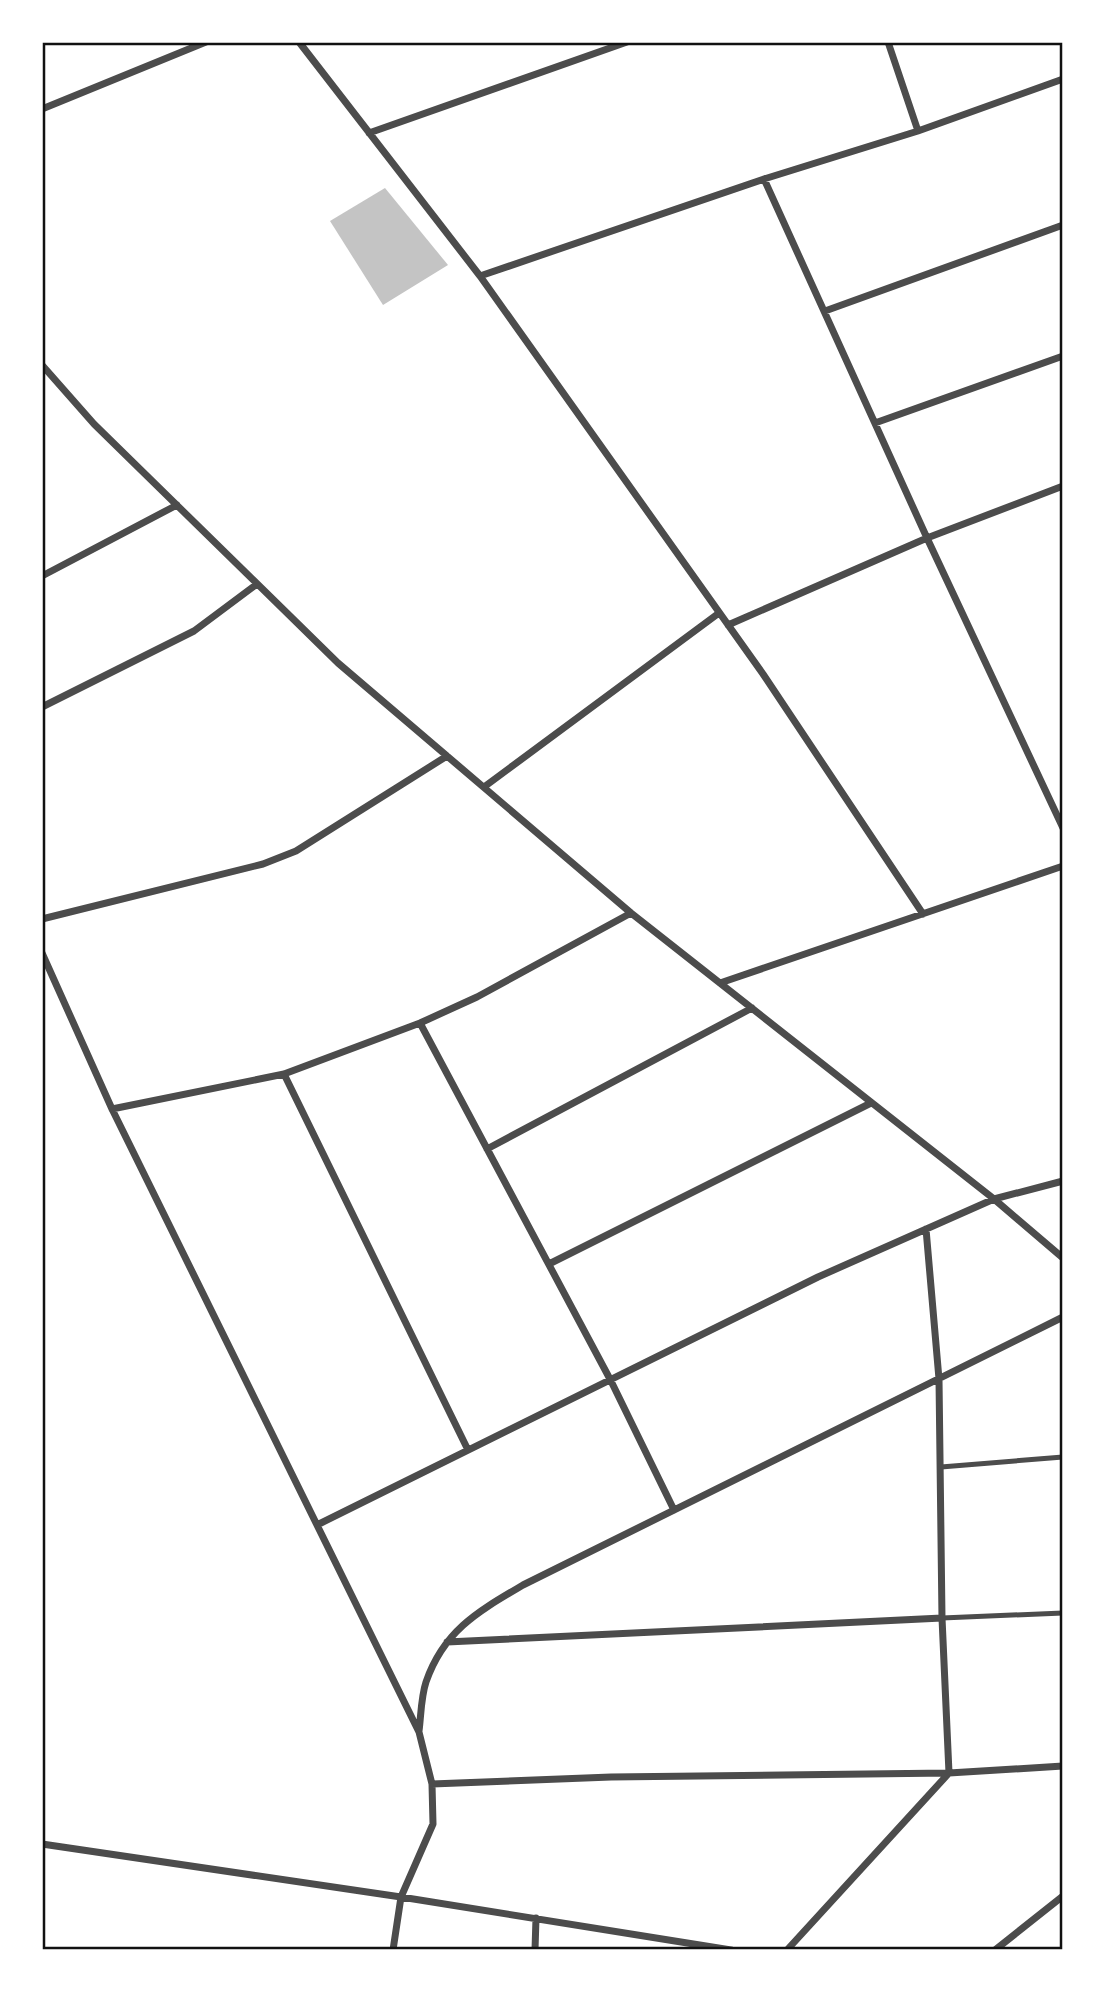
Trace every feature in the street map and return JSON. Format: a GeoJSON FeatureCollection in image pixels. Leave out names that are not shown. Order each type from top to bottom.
{"type":"FeatureCollection","features":[{"type":"Feature","properties":{"kind":"street"},"geometry":{"type":"LineString","coordinates":[[42,109],[206,42]]}},
{"type":"Feature","properties":{"kind":"street"},"geometry":{"type":"LineString","coordinates":[[299,42],[480,276],[763,674],[923,914]]}},
{"type":"Feature","properties":{"kind":"street"},"geometry":{"type":"LineString","coordinates":[[369,133],[627,42]]}},
{"type":"Feature","properties":{"kind":"street"},"geometry":{"type":"LineString","coordinates":[[888,42],[918,131]]}},
{"type":"Feature","properties":{"kind":"street"},"geometry":{"type":"LineString","coordinates":[[480,276],[764,179],[918,131],[1063,79]]}},
{"type":"Feature","properties":{"kind":"street"},"geometry":{"type":"LineString","coordinates":[[764,179],[927,538],[1063,828]]}},
{"type":"Feature","properties":{"kind":"street"},"geometry":{"type":"LineString","coordinates":[[825,311],[1063,225]]}},
{"type":"Feature","properties":{"kind":"street"},"geometry":{"type":"LineString","coordinates":[[876,423],[1063,356]]}},
{"type":"Feature","properties":{"kind":"street"},"geometry":{"type":"LineString","coordinates":[[42,365],[94,424],[338,663],[631,913],[994,1199],[1063,1258]]}},
{"type":"Feature","properties":{"kind":"street"},"geometry":{"type":"LineString","coordinates":[[728,625],[927,538],[1063,486]]}},
{"type":"Feature","properties":{"kind":"street"},"geometry":{"type":"LineString","coordinates":[[42,576],[177,505]]}},
{"type":"Feature","properties":{"kind":"street"},"geometry":{"type":"LineString","coordinates":[[42,707],[194,631],[257,584]]}},
{"type":"Feature","properties":{"kind":"street"},"geometry":{"type":"LineString","coordinates":[[484,788],[719,613]]}},
{"type":"Feature","properties":{"kind":"street"},"geometry":{"type":"LineString","coordinates":[[42,919],[263,864],[296,851],[447,756]]}},
{"type":"Feature","properties":{"kind":"street"},"geometry":{"type":"LineString","coordinates":[[720,983],[1063,866]]}},
{"type":"Feature","properties":{"kind":"street"},"geometry":{"type":"LineString","coordinates":[[112,1109],[284,1074],[420,1023],[477,997],[631,913]]}},
{"type":"Feature","properties":{"kind":"street"},"geometry":{"type":"LineString","coordinates":[[42,953],[112,1109],[419,1732],[432,1784],[433,1824],[401,1897],[393,1950]]}},
{"type":"Feature","properties":{"kind":"street"},"geometry":{"type":"LineString","coordinates":[[487,1149],[752,1008]]}},
{"type":"Feature","properties":{"kind":"street"},"geometry":{"type":"LineString","coordinates":[[420,1023],[611,1381],[674,1510]]}},
{"type":"Feature","properties":{"kind":"street"},"geometry":{"type":"LineString","coordinates":[[284,1074],[468,1450]]}},
{"type":"Feature","properties":{"kind":"street"},"geometry":{"type":"LineString","coordinates":[[549,1264],[871,1103]]}},
{"type":"Feature","properties":{"kind":"street"},"geometry":{"type":"LineString","coordinates":[[317,1525],[818,1277],[994,1199],[1063,1181]]}},
{"type":"Feature","properties":{"kind":"street"},"geometry":{"type":"LineString","coordinates":[[787,1950],[948,1773],[942,1618],[939,1379],[926,1229]]}},
{"type":"Feature","properties":{"kind":"street"},"geometry":{"type":"LineString","coordinates":[[419,1732],[426,1683],[447,1642],[474,1614],[523,1585],[1063,1317]]}},
{"type":"Feature","properties":{"kind":"street"},"geometry":{"type":"LineString","coordinates":[[447,1642],[942,1618]]}},
{"type":"Feature","properties":{"kind":"street"},"geometry":{"type":"LineString","coordinates":[[432,1784],[611,1777],[948,1773],[1063,1766]]}},
{"type":"Feature","properties":{"kind":"street"},"geometry":{"type":"LineString","coordinates":[[42,1844],[401,1897],[731,1950]]}},
{"type":"Feature","properties":{"kind":"street"},"geometry":{"type":"LineString","coordinates":[[995,1950],[1063,1896]]}},
{"type":"Feature","properties":{"kind":"street"},"geometry":{"type":"LineString","coordinates":[[536,1918],[536,1950]]}},
{"type":"Feature","properties":{"kind":"lane"},"geometry":{"type":"LineString","coordinates":[[941,1467],[1063,1457]]}},
{"type":"Feature","properties":{"kind":"lane"},"geometry":{"type":"LineString","coordinates":[[942,1618],[1063,1613]]}},
{"type":"Feature","properties":{"kind":"building"},"geometry":{"type":"Polygon","coordinates":[[[385,188],[448,265],[383,305],[330,221],[385,188]]]}}]}
